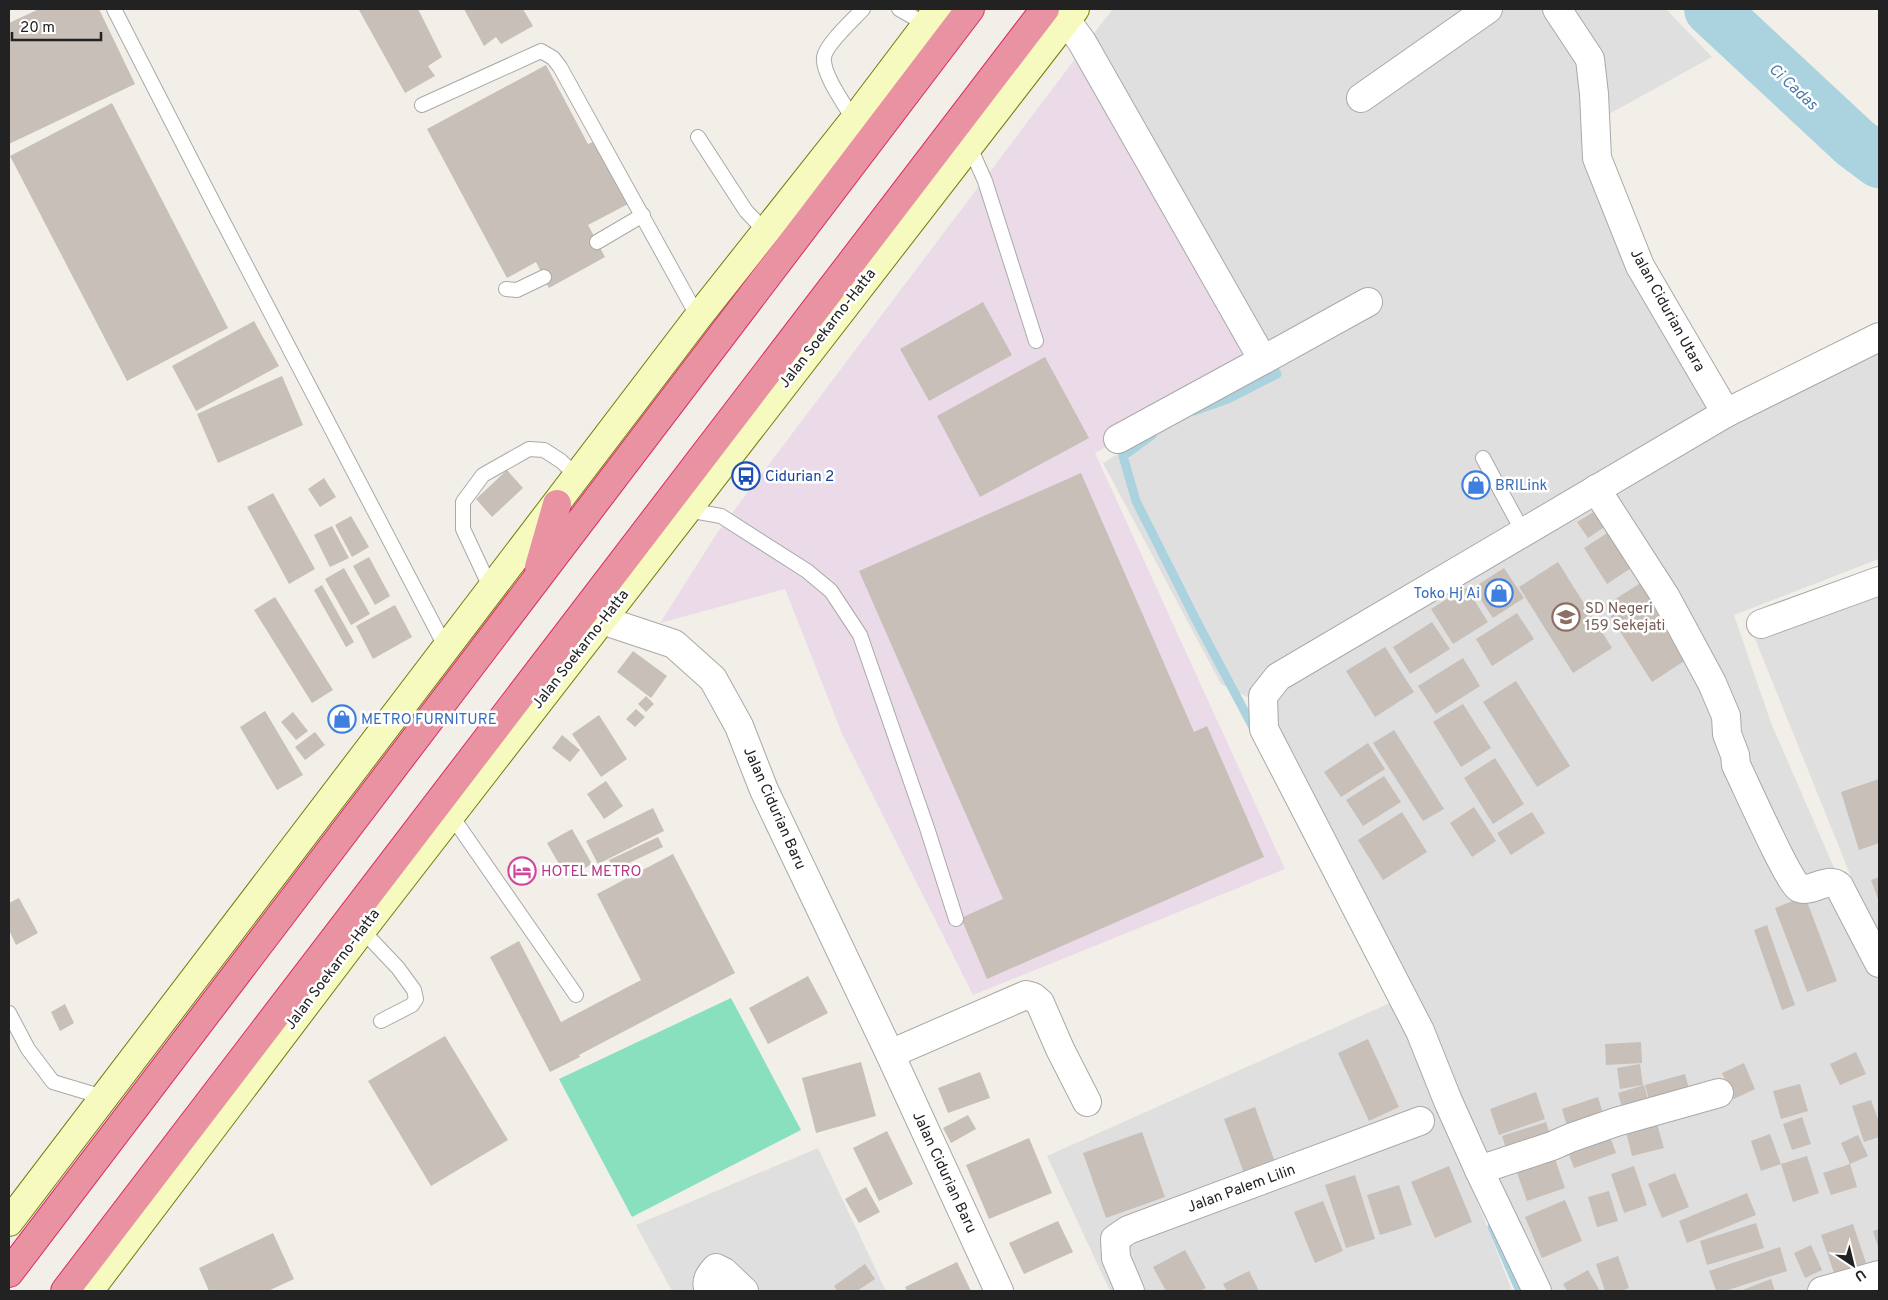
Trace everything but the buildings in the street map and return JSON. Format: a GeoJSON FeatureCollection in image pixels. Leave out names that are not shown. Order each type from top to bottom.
{"type":"FeatureCollection","features":[{"type":"Feature","properties":{"kind":"highway"},"geometry":{"type":"LineString","coordinates":[[9,1273],[970,9]]}},
{"type":"Feature","properties":{"kind":"highway","name":"Jalan Soekarno-Hatta"},"geometry":{"type":"LineString","coordinates":[[64,1291],[266,1029],[1062,12]]}},
{"type":"Feature","properties":{"kind":"highway"},"geometry":{"type":"LineString","coordinates":[[534,582],[557,504]]}},
{"type":"Feature","properties":{"kind":"highway"},"geometry":{"type":"LineString","coordinates":[[255,1071],[266,1029]]}},
{"type":"Feature","properties":{"kind":"highway"},"geometry":{"type":"LineString","coordinates":[[9,1259],[32,1242]]}},
{"type":"Feature","properties":{"kind":"main road","name":"Jalan Soekarno-Hatta"},"geometry":{"type":"LineString","coordinates":[[88,1291],[451,814],[969,145],[1062,12]]}},
{"type":"Feature","properties":{"kind":"main road"},"geometry":{"type":"LineString","coordinates":[[9,1222],[698,318],[854,120],[932,17]]}},
{"type":"Feature","properties":{"kind":"street"},"geometry":{"type":"LineString","coordinates":[[1361,98],[1488,9]]}},
{"type":"Feature","properties":{"kind":"street","name":"Jalan Cidurian Utara"},"geometry":{"type":"LineString","coordinates":[[1557,9],[1590,60],[1594,94],[1597,158],[1640,266],[1726,413]]}},
{"type":"Feature","properties":{"kind":"street"},"geometry":{"type":"LineString","coordinates":[[1062,12],[1082,42],[1263,360]]}},
{"type":"Feature","properties":{"kind":"street"},"geometry":{"type":"LineString","coordinates":[[1118,439],[1368,302]]}},
{"type":"Feature","properties":{"kind":"street"},"geometry":{"type":"LineString","coordinates":[[1537,1291],[1478,1170],[1420,1031],[1264,729],[1263,696],[1278,677],[1726,413],[1879,336]]}},
{"type":"Feature","properties":{"kind":"street"},"geometry":{"type":"LineString","coordinates":[[1596,490],[1665,596],[1712,683],[1726,716],[1727,734],[1735,755],[1736,765],[1774,847],[1793,882],[1798,887],[1803,888],[1828,882],[1839,886],[1879,963]]}},
{"type":"Feature","properties":{"kind":"street"},"geometry":{"type":"LineString","coordinates":[[1761,624],[1879,581]]}},
{"type":"Feature","properties":{"kind":"street","name":"Jalan Cidurian Baru"},"geometry":{"type":"LineString","coordinates":[[602,620],[674,644],[713,679],[739,726],[764,790],[890,1054],[999,1291]]}},
{"type":"Feature","properties":{"kind":"street"},"geometry":{"type":"LineString","coordinates":[[890,1054],[1026,995],[1033,997],[1040,1003],[1060,1049],[1087,1102]]}},
{"type":"Feature","properties":{"kind":"street"},"geometry":{"type":"LineString","coordinates":[[1478,1170],[1552,1146],[1616,1122],[1719,1093]]}},
{"type":"Feature","properties":{"kind":"street","name":"Jalan Palem Lilin"},"geometry":{"type":"LineString","coordinates":[[1130,1291],[1116,1258],[1115,1238],[1128,1230],[1420,1121]]}},
{"type":"Feature","properties":{"kind":"street"},"geometry":{"type":"LineString","coordinates":[[709,1291],[707,1285],[708,1277],[716,1268],[724,1272],[744,1291]]}},
{"type":"Feature","properties":{"kind":"street"},"geometry":{"type":"LineString","coordinates":[[1822,1291],[1879,1276]]}},
{"type":"Feature","properties":{"kind":"lane"},"geometry":{"type":"LineString","coordinates":[[114,9],[446,648]]}},
{"type":"Feature","properties":{"kind":"lane"},"geometry":{"type":"LineString","coordinates":[[854,120],[826,72],[824,55],[863,9]]}},
{"type":"Feature","properties":{"kind":"lane"},"geometry":{"type":"LineString","coordinates":[[899,9],[932,17]]}},
{"type":"Feature","properties":{"kind":"lane"},"geometry":{"type":"LineString","coordinates":[[422,105],[541,51],[552,58],[560,67],[698,318]]}},
{"type":"Feature","properties":{"kind":"lane"},"geometry":{"type":"LineString","coordinates":[[698,137],[746,211],[765,231]]}},
{"type":"Feature","properties":{"kind":"lane"},"geometry":{"type":"LineString","coordinates":[[969,145],[985,181],[1036,341]]}},
{"type":"Feature","properties":{"kind":"lane"},"geometry":{"type":"LineString","coordinates":[[597,242],[643,215]]}},
{"type":"Feature","properties":{"kind":"lane"},"geometry":{"type":"LineString","coordinates":[[506,289],[517,290],[544,277]]}},
{"type":"Feature","properties":{"kind":"lane"},"geometry":{"type":"LineString","coordinates":[[491,590],[463,529],[463,502],[483,475],[529,449],[544,450],[561,461],[577,476]]}},
{"type":"Feature","properties":{"kind":"lane"},"geometry":{"type":"LineString","coordinates":[[1483,458],[1523,532]]}},
{"type":"Feature","properties":{"kind":"lane"},"geometry":{"type":"LineString","coordinates":[[687,510],[721,516],[807,571],[831,591],[860,635],[956,918]]}},
{"type":"Feature","properties":{"kind":"lane"},"geometry":{"type":"LineString","coordinates":[[451,814],[576,995]]}},
{"type":"Feature","properties":{"kind":"lane"},"geometry":{"type":"LineString","coordinates":[[362,930],[398,968],[414,990],[416,999],[412,1005],[381,1021]]}},
{"type":"Feature","properties":{"kind":"lane"},"geometry":{"type":"LineString","coordinates":[[9,1013],[28,1050],[54,1082],[103,1097]]}},
{"type":"Feature","properties":{"kind":"shaded area"},"geometry":{"type":"Polygon","coordinates":[[[1113,9],[1666,9],[1712,57],[1591,124],[1723,418],[1879,354],[1879,559],[1734,615],[1771,723],[1879,971],[1879,1291],[1553,1291],[1266,706],[1221,684],[1103,463],[1267,364],[1079,52],[1113,9]]]}},
{"type":"Feature","properties":{"kind":"shaded area"},"geometry":{"type":"Polygon","coordinates":[[[1075,59],[1152,164],[1260,363],[1095,453],[1285,869],[973,995],[843,736],[785,589],[660,623],[717,533],[1075,59]]]}},
{"type":"Feature","properties":{"kind":"shaded area"},"geometry":{"type":"Polygon","coordinates":[[[1879,574],[1879,946],[1749,624],[1879,574]]]}},
{"type":"Feature","properties":{"kind":"shaded area"},"geometry":{"type":"Polygon","coordinates":[[[1399,999],[1512,1291],[1110,1291],[1047,1156],[1399,999]]]}},
{"type":"Feature","properties":{"kind":"shaded area"},"geometry":{"type":"Polygon","coordinates":[[[818,1148],[886,1291],[672,1291],[636,1225],[818,1148]]]}},
{"type":"Feature","properties":{"kind":"green space"},"geometry":{"type":"Polygon","coordinates":[[[731,998],[801,1130],[632,1217],[559,1079],[731,998]]]}},
{"type":"Feature","properties":{"kind":"waterway","name":"Ci Cadas"},"geometry":{"type":"LineString","coordinates":[[1711,9],[1855,143],[1879,161]]}},
{"type":"Feature","properties":{"kind":"waterway"},"geometry":{"type":"LineString","coordinates":[[1194,411],[1228,399],[1277,374],[1269,360]]}},
{"type":"Feature","properties":{"kind":"waterway"},"geometry":{"type":"LineString","coordinates":[[1152,435],[1123,456],[1136,501],[1255,731]]}},
{"type":"Feature","properties":{"kind":"waterway"},"geometry":{"type":"LineString","coordinates":[[1492,1227],[1520,1291]]}},
{"type":"Feature","properties":{"kind":"place","name":"Cidurian 2"},"geometry":{"type":"Point","coordinates":[746,476]}},
{"type":"Feature","properties":{"kind":"place","name":"BRILink"},"geometry":{"type":"Point","coordinates":[1476,485]}},
{"type":"Feature","properties":{"kind":"place","name":"Toko Hj Ai"},"geometry":{"type":"Point","coordinates":[1499,593]}},
{"type":"Feature","properties":{"kind":"place","name":"SD Negeri 159 Sekejati"},"geometry":{"type":"Point","coordinates":[1566,617]}},
{"type":"Feature","properties":{"kind":"place","name":"METRO FURNITURE"},"geometry":{"type":"Point","coordinates":[342,719]}},
{"type":"Feature","properties":{"kind":"place","name":"HOTEL METRO"},"geometry":{"type":"Point","coordinates":[522,871]}}]}
